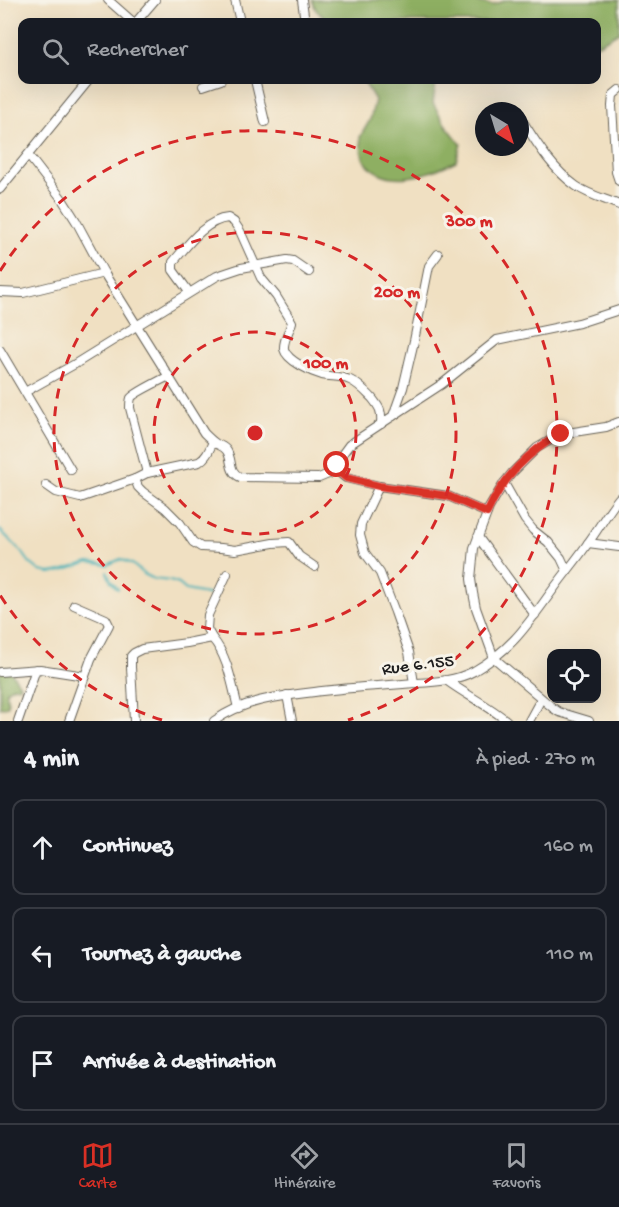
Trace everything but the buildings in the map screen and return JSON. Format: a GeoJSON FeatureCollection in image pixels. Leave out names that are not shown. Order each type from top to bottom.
{"type":"FeatureCollection","features":[{"type":"Feature","properties":{"kind":"street"},"geometry":{"type":"LineString","coordinates":[[108,0],[129,18]]}},
{"type":"Feature","properties":{"kind":"street"},"geometry":{"type":"LineString","coordinates":[[138,18],[155,0]]}},
{"type":"Feature","properties":{"kind":"street"},"geometry":{"type":"LineString","coordinates":[[235,0],[239,18]]}},
{"type":"Feature","properties":{"kind":"street"},"geometry":{"type":"LineString","coordinates":[[302,0],[304,18]]}},
{"type":"Feature","properties":{"kind":"street"},"geometry":{"type":"LineString","coordinates":[[0,189],[86,84]]}},
{"type":"Feature","properties":{"kind":"street"},"geometry":{"type":"LineString","coordinates":[[203,86],[209,84]]}},
{"type":"Feature","properties":{"kind":"street"},"geometry":{"type":"LineString","coordinates":[[256,84],[265,122]]}},
{"type":"Feature","properties":{"kind":"street"},"geometry":{"type":"LineString","coordinates":[[619,90],[613,95],[612,106],[616,172],[619,181]]}},
{"type":"Feature","properties":{"kind":"street"},"geometry":{"type":"LineString","coordinates":[[529,131],[540,149],[576,186],[619,205]]}},
{"type":"Feature","properties":{"kind":"street"},"geometry":{"type":"LineString","coordinates":[[28,155],[66,206],[204,433],[213,442],[226,449],[231,469],[235,474],[240,477],[319,478],[338,470]]}},
{"type":"Feature","properties":{"kind":"street"},"geometry":{"type":"LineString","coordinates":[[189,292],[173,270],[173,262],[206,228],[220,218],[228,218],[240,231],[261,278],[276,296],[292,322],[284,349],[289,357],[306,369],[322,375],[352,380],[359,385],[381,410],[381,424]]}},
{"type":"Feature","properties":{"kind":"street"},"geometry":{"type":"LineString","coordinates":[[393,416],[414,341],[429,266],[438,254]]}},
{"type":"Feature","properties":{"kind":"street"},"geometry":{"type":"LineString","coordinates":[[25,392],[138,326],[217,276],[241,268],[287,260],[293,261],[309,272]]}},
{"type":"Feature","properties":{"kind":"street"},"geometry":{"type":"LineString","coordinates":[[0,292],[23,293],[105,273]]}},
{"type":"Feature","properties":{"kind":"street"},"geometry":{"type":"LineString","coordinates":[[487,513],[448,496],[379,486],[346,478],[338,470],[338,460],[349,445],[442,384],[497,340],[579,323],[619,310]]}},
{"type":"Feature","properties":{"kind":"street"},"geometry":{"type":"LineString","coordinates":[[0,350],[71,470]]}},
{"type":"Feature","properties":{"kind":"street"},"geometry":{"type":"LineString","coordinates":[[147,473],[130,401],[134,394],[169,376]]}},
{"type":"Feature","properties":{"kind":"street"},"geometry":{"type":"LineString","coordinates":[[590,721],[559,711],[541,699],[494,658],[476,608],[471,579],[472,560],[487,513],[504,483],[537,448],[561,434],[606,427],[619,422]]}},
{"type":"Feature","properties":{"kind":"street"},"geometry":{"type":"LineString","coordinates":[[46,485],[56,492],[80,498],[147,473],[199,462],[204,459],[213,442]]}},
{"type":"Feature","properties":{"kind":"street"},"geometry":{"type":"LineString","coordinates":[[135,479],[138,487],[165,508],[180,523],[193,542],[201,548],[235,550],[289,542],[299,556],[315,567]]}},
{"type":"Feature","properties":{"kind":"street"},"geometry":{"type":"LineString","coordinates":[[504,483],[525,520],[548,542],[561,558],[567,571]]}},
{"type":"Feature","properties":{"kind":"street"},"geometry":{"type":"LineString","coordinates":[[379,486],[361,524],[360,535],[365,553],[380,573],[395,612],[409,652],[414,683]]}},
{"type":"Feature","properties":{"kind":"street","name":"Rue 6.155"},"geometry":{"type":"LineString","coordinates":[[214,721],[238,708],[266,698],[446,680],[463,676],[494,658],[517,638],[619,498]]}},
{"type":"Feature","properties":{"kind":"street"},"geometry":{"type":"LineString","coordinates":[[478,537],[535,615]]}},
{"type":"Feature","properties":{"kind":"street"},"geometry":{"type":"LineString","coordinates":[[588,543],[619,548]]}},
{"type":"Feature","properties":{"kind":"street"},"geometry":{"type":"LineString","coordinates":[[227,574],[208,615],[207,629],[226,664],[238,708]]}},
{"type":"Feature","properties":{"kind":"street"},"geometry":{"type":"LineString","coordinates":[[69,721],[91,659],[109,626],[106,620],[74,605]]}},
{"type":"Feature","properties":{"kind":"street"},"geometry":{"type":"LineString","coordinates":[[134,721],[131,656],[142,649],[187,644],[212,638]]}},
{"type":"Feature","properties":{"kind":"street"},"geometry":{"type":"LineString","coordinates":[[0,672],[36,669],[85,676]]}},
{"type":"Feature","properties":{"kind":"street"},"geometry":{"type":"LineString","coordinates":[[18,721],[36,669]]}},
{"type":"Feature","properties":{"kind":"street"},"geometry":{"type":"LineString","coordinates":[[446,680],[507,721]]}},
{"type":"Feature","properties":{"kind":"street"},"geometry":{"type":"LineString","coordinates":[[287,695],[292,721]]}},
{"type":"Feature","properties":{"kind":"street"},"geometry":{"type":"LineString","coordinates":[[529,721],[541,699]]}},
{"type":"Feature","properties":{"kind":"green space"},"geometry":{"type":"Polygon","coordinates":[[[312,0],[465,0],[492,5],[507,0],[619,0],[619,32],[601,43],[601,18],[325,18],[316,10],[312,0]]]}},
{"type":"Feature","properties":{"kind":"green space"},"geometry":{"type":"Polygon","coordinates":[[[365,84],[436,84],[433,103],[445,124],[461,144],[456,161],[421,175],[408,177],[384,175],[373,169],[363,158],[360,137],[370,120],[375,100],[365,84]]]}},
{"type":"Feature","properties":{"kind":"green space"},"geometry":{"type":"Polygon","coordinates":[[[0,666],[10,670],[20,685],[7,690],[8,706],[0,708],[0,666]]]}},
{"type":"Feature","properties":{"kind":"waterway"},"geometry":{"type":"LineString","coordinates":[[0,530],[40,571],[50,573],[62,571],[89,562],[107,565],[121,559],[154,579],[170,581],[186,590],[211,595]]}},
{"type":"Feature","properties":{"kind":"waterway"},"geometry":{"type":"LineString","coordinates":[[107,572],[118,589]]}},
{"type":"Feature","properties":{"kind":"route"},"geometry":{"type":"LineString","coordinates":[[337,465],[338,470],[346,478],[379,486],[448,496],[487,513],[512,473],[537,448],[561,434]]}}]}
